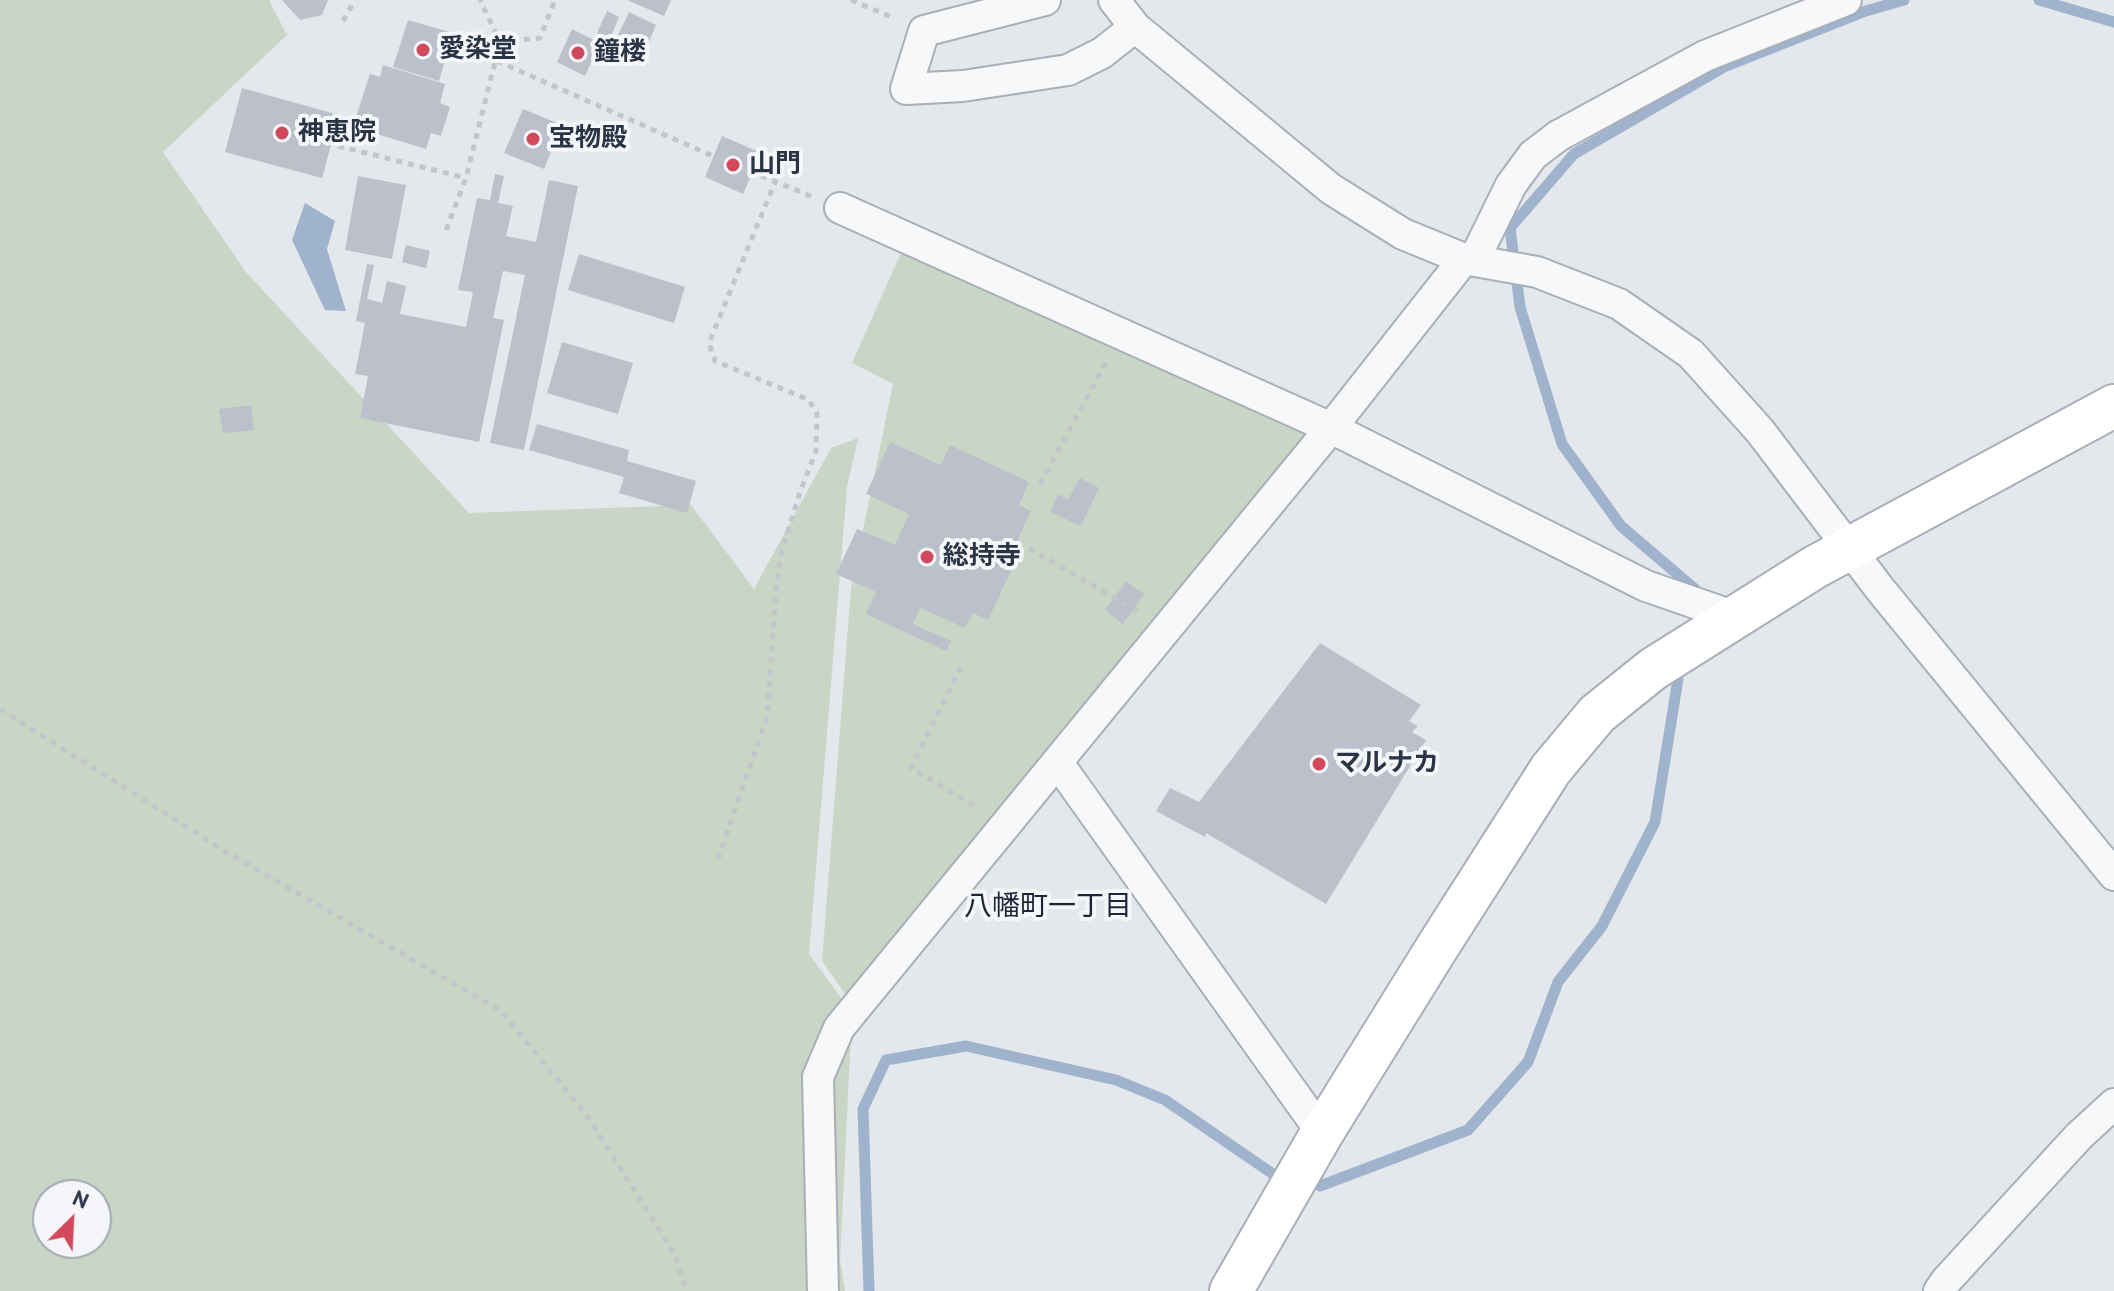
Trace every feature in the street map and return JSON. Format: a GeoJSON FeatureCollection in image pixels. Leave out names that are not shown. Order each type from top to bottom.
{"type":"FeatureCollection","features":[{"type":"Feature","properties":{"kind":"street"},"geometry":{"type":"LineString","coordinates":[[1045,0],[924,31],[906,89],[963,86],[1068,70],[1102,53],[1135,27]]}},
{"type":"Feature","properties":{"kind":"street"},"geometry":{"type":"LineString","coordinates":[[1114,0],[1135,27],[1331,189],[1403,234],[1469,259],[1537,272],[1619,304],[1691,354],[1760,431],[2011,752],[2114,875]]}},
{"type":"Feature","properties":{"kind":"street"},"geometry":{"type":"LineString","coordinates":[[823,1291],[818,1077],[839,1028],[1469,259],[1511,185],[1533,155],[1558,136],[1705,56],[1846,0]]}},
{"type":"Feature","properties":{"kind":"street"},"geometry":{"type":"LineString","coordinates":[[840,208],[1331,428],[1646,586],[1733,616]]}},
{"type":"Feature","properties":{"kind":"street"},"geometry":{"type":"LineString","coordinates":[[1231,1291],[1322,1133],[1551,769],[1597,714],[1653,669],[1733,616],[2114,406]]}},
{"type":"Feature","properties":{"kind":"street"},"geometry":{"type":"LineString","coordinates":[[1058,763],[1322,1133]]}},
{"type":"Feature","properties":{"kind":"street"},"geometry":{"type":"LineString","coordinates":[[1939,1291],[2079,1136],[2114,1104]]}},
{"type":"Feature","properties":{"kind":"path"},"geometry":{"type":"LineString","coordinates":[[343,21],[355,0]]}},
{"type":"Feature","properties":{"kind":"path"},"geometry":{"type":"LineString","coordinates":[[446,230],[466,178],[500,42],[480,0]]}},
{"type":"Feature","properties":{"kind":"path"},"geometry":{"type":"LineString","coordinates":[[500,42],[540,38],[555,0]]}},
{"type":"Feature","properties":{"kind":"path"},"geometry":{"type":"LineString","coordinates":[[851,0],[924,31]]}},
{"type":"Feature","properties":{"kind":"path"},"geometry":{"type":"LineString","coordinates":[[497,61],[775,182],[709,343],[715,361],[809,400],[817,414],[816,451],[781,554],[767,717],[718,859]]}},
{"type":"Feature","properties":{"kind":"path"},"geometry":{"type":"LineString","coordinates":[[338,146],[466,178]]}},
{"type":"Feature","properties":{"kind":"path"},"geometry":{"type":"LineString","coordinates":[[1040,484],[1122,333]]}},
{"type":"Feature","properties":{"kind":"path"},"geometry":{"type":"LineString","coordinates":[[1029,548],[1166,628]]}},
{"type":"Feature","properties":{"kind":"path"},"geometry":{"type":"LineString","coordinates":[[961,667],[911,768],[970,802],[1004,829]]}},
{"type":"Feature","properties":{"kind":"path"},"geometry":{"type":"LineString","coordinates":[[0,709],[225,851],[501,1011],[588,1117],[675,1255],[686,1291]]}},
{"type":"Feature","properties":{"kind":"green space"},"geometry":{"type":"Polygon","coordinates":[[[0,0],[269,0],[287,35],[163,152],[246,272],[469,513],[691,505],[754,589],[831,448],[858,438],[847,487],[809,954],[852,1013],[840,1260],[845,1291],[0,1291],[0,0]]]}},
{"type":"Feature","properties":{"kind":"green space"},"geometry":{"type":"Polygon","coordinates":[[[901,253],[1311,430],[853,1005],[822,961],[851,588],[893,384],[852,363],[901,253]]]}},
{"type":"Feature","properties":{"kind":"water"},"geometry":{"type":"Polygon","coordinates":[[[305,203],[335,221],[327,249],[346,311],[325,310],[292,240],[305,203]]]}},
{"type":"Feature","properties":{"kind":"building"},"geometry":{"type":"Polygon","coordinates":[[[282,0],[328,0],[322,15],[300,20],[282,0]]]}},
{"type":"Feature","properties":{"kind":"building"},"geometry":{"type":"Polygon","coordinates":[[[627,0],[671,0],[664,16],[627,0]]]}},
{"type":"Feature","properties":{"kind":"building"},"geometry":{"type":"Polygon","coordinates":[[[607,11],[619,17],[610,39],[597,33],[607,11]]]}},
{"type":"Feature","properties":{"kind":"building"},"geometry":{"type":"Polygon","coordinates":[[[629,12],[656,25],[643,55],[615,42],[629,12]]]}},
{"type":"Feature","properties":{"kind":"building","name":"愛染堂"},"geometry":{"type":"Polygon","coordinates":[[[408,20],[453,33],[439,81],[393,67],[408,20]]]}},
{"type":"Feature","properties":{"kind":"building","name":"鐘楼"},"geometry":{"type":"Polygon","coordinates":[[[572,29],[600,43],[585,76],[557,62],[572,29]]]}},
{"type":"Feature","properties":{"kind":"building"},"geometry":{"type":"Polygon","coordinates":[[[383,65],[445,84],[440,103],[450,107],[441,136],[431,133],[426,149],[364,130],[367,120],[356,117],[370,74],[380,77],[383,65]]]}},
{"type":"Feature","properties":{"kind":"building","name":"神恵院"},"geometry":{"type":"Polygon","coordinates":[[[242,88],[339,115],[322,178],[225,152],[242,88]]]}},
{"type":"Feature","properties":{"kind":"building","name":"宝物殿"},"geometry":{"type":"Polygon","coordinates":[[[523,109],[562,125],[544,169],[504,153],[523,109]]]}},
{"type":"Feature","properties":{"kind":"building","name":"山門"},"geometry":{"type":"Polygon","coordinates":[[[722,136],[761,153],[743,194],[705,177],[722,136]]]}},
{"type":"Feature","properties":{"kind":"building"},"geometry":{"type":"Polygon","coordinates":[[[495,174],[504,176],[498,203],[513,206],[506,236],[536,242],[549,180],[578,186],[524,450],[490,443],[525,275],[503,271],[493,318],[504,320],[479,442],[360,418],[368,376],[355,374],[365,323],[356,321],[367,264],[374,265],[367,299],[382,303],[387,281],[406,286],[400,314],[466,327],[473,292],[458,290],[477,198],[490,200],[495,174]]]}},
{"type":"Feature","properties":{"kind":"building"},"geometry":{"type":"Polygon","coordinates":[[[358,176],[406,185],[392,259],[345,250],[358,176]]]}},
{"type":"Feature","properties":{"kind":"building"},"geometry":{"type":"Polygon","coordinates":[[[406,245],[430,251],[426,268],[402,262],[406,245]]]}},
{"type":"Feature","properties":{"kind":"building"},"geometry":{"type":"Polygon","coordinates":[[[579,254],[685,287],[674,323],[568,290],[579,254]]]}},
{"type":"Feature","properties":{"kind":"building"},"geometry":{"type":"Polygon","coordinates":[[[562,342],[633,363],[618,414],[547,393],[562,342]]]}},
{"type":"Feature","properties":{"kind":"building"},"geometry":{"type":"Polygon","coordinates":[[[251,405],[254,430],[223,433],[219,409],[251,405]]]}},
{"type":"Feature","properties":{"kind":"building"},"geometry":{"type":"Polygon","coordinates":[[[537,424],[629,450],[627,461],[696,481],[687,513],[619,493],[624,477],[529,450],[537,424]]]}},
{"type":"Feature","properties":{"kind":"building","name":"総持寺"},"geometry":{"type":"Polygon","coordinates":[[[890,442],[941,465],[950,445],[1029,482],[1019,505],[1031,511],[1004,568],[1011,571],[988,620],[973,613],[965,628],[920,608],[913,624],[951,641],[946,651],[866,614],[876,592],[836,574],[857,529],[895,545],[909,514],[866,494],[890,442]]]}},
{"type":"Feature","properties":{"kind":"building"},"geometry":{"type":"Polygon","coordinates":[[[1080,478],[1099,488],[1081,526],[1050,512],[1058,494],[1068,500],[1080,478]]]}},
{"type":"Feature","properties":{"kind":"building"},"geometry":{"type":"Polygon","coordinates":[[[1126,581],[1144,594],[1123,624],[1105,610],[1126,581]]]}},
{"type":"Feature","properties":{"kind":"building","name":"マルナカ"},"geometry":{"type":"Polygon","coordinates":[[[1320,643],[1421,705],[1409,721],[1418,726],[1412,732],[1426,740],[1326,904],[1206,833],[1205,837],[1156,811],[1170,788],[1199,802],[1320,643]]]}},
{"type":"Feature","properties":{"kind":"waterway"},"geometry":{"type":"LineString","coordinates":[[1696,590],[1621,526],[1562,444],[1520,307],[1510,228],[1574,154],[1724,67],[1866,11],[1904,0]]}},
{"type":"Feature","properties":{"kind":"waterway"},"geometry":{"type":"LineString","coordinates":[[2039,0],[2114,22]]}},
{"type":"Feature","properties":{"kind":"waterway"},"geometry":{"type":"LineString","coordinates":[[1320,1186],[1468,1130],[1528,1062],[1558,982],[1602,926],[1655,822],[1678,679]]}},
{"type":"Feature","properties":{"kind":"waterway"},"geometry":{"type":"LineString","coordinates":[[869,1291],[863,1109],[886,1060],[966,1046],[1116,1080],[1165,1100],[1273,1174]]}},
{"type":"Feature","properties":{"kind":"place","name":"愛染堂"},"geometry":{"type":"Point","coordinates":[423,50]}},
{"type":"Feature","properties":{"kind":"place","name":"鐘楼"},"geometry":{"type":"Point","coordinates":[578,53]}},
{"type":"Feature","properties":{"kind":"place","name":"神恵院"},"geometry":{"type":"Point","coordinates":[282,133]}},
{"type":"Feature","properties":{"kind":"place","name":"宝物殿"},"geometry":{"type":"Point","coordinates":[533,139]}},
{"type":"Feature","properties":{"kind":"place","name":"山門"},"geometry":{"type":"Point","coordinates":[733,165]}},
{"type":"Feature","properties":{"kind":"place","name":"総持寺"},"geometry":{"type":"Point","coordinates":[927,557]}},
{"type":"Feature","properties":{"kind":"place","name":"マルナカ"},"geometry":{"type":"Point","coordinates":[1319,764]}},
{"type":"Feature","properties":{"kind":"district","name":"八幡町一丁目"},"geometry":{"type":"Point","coordinates":[1048,907]}}]}
